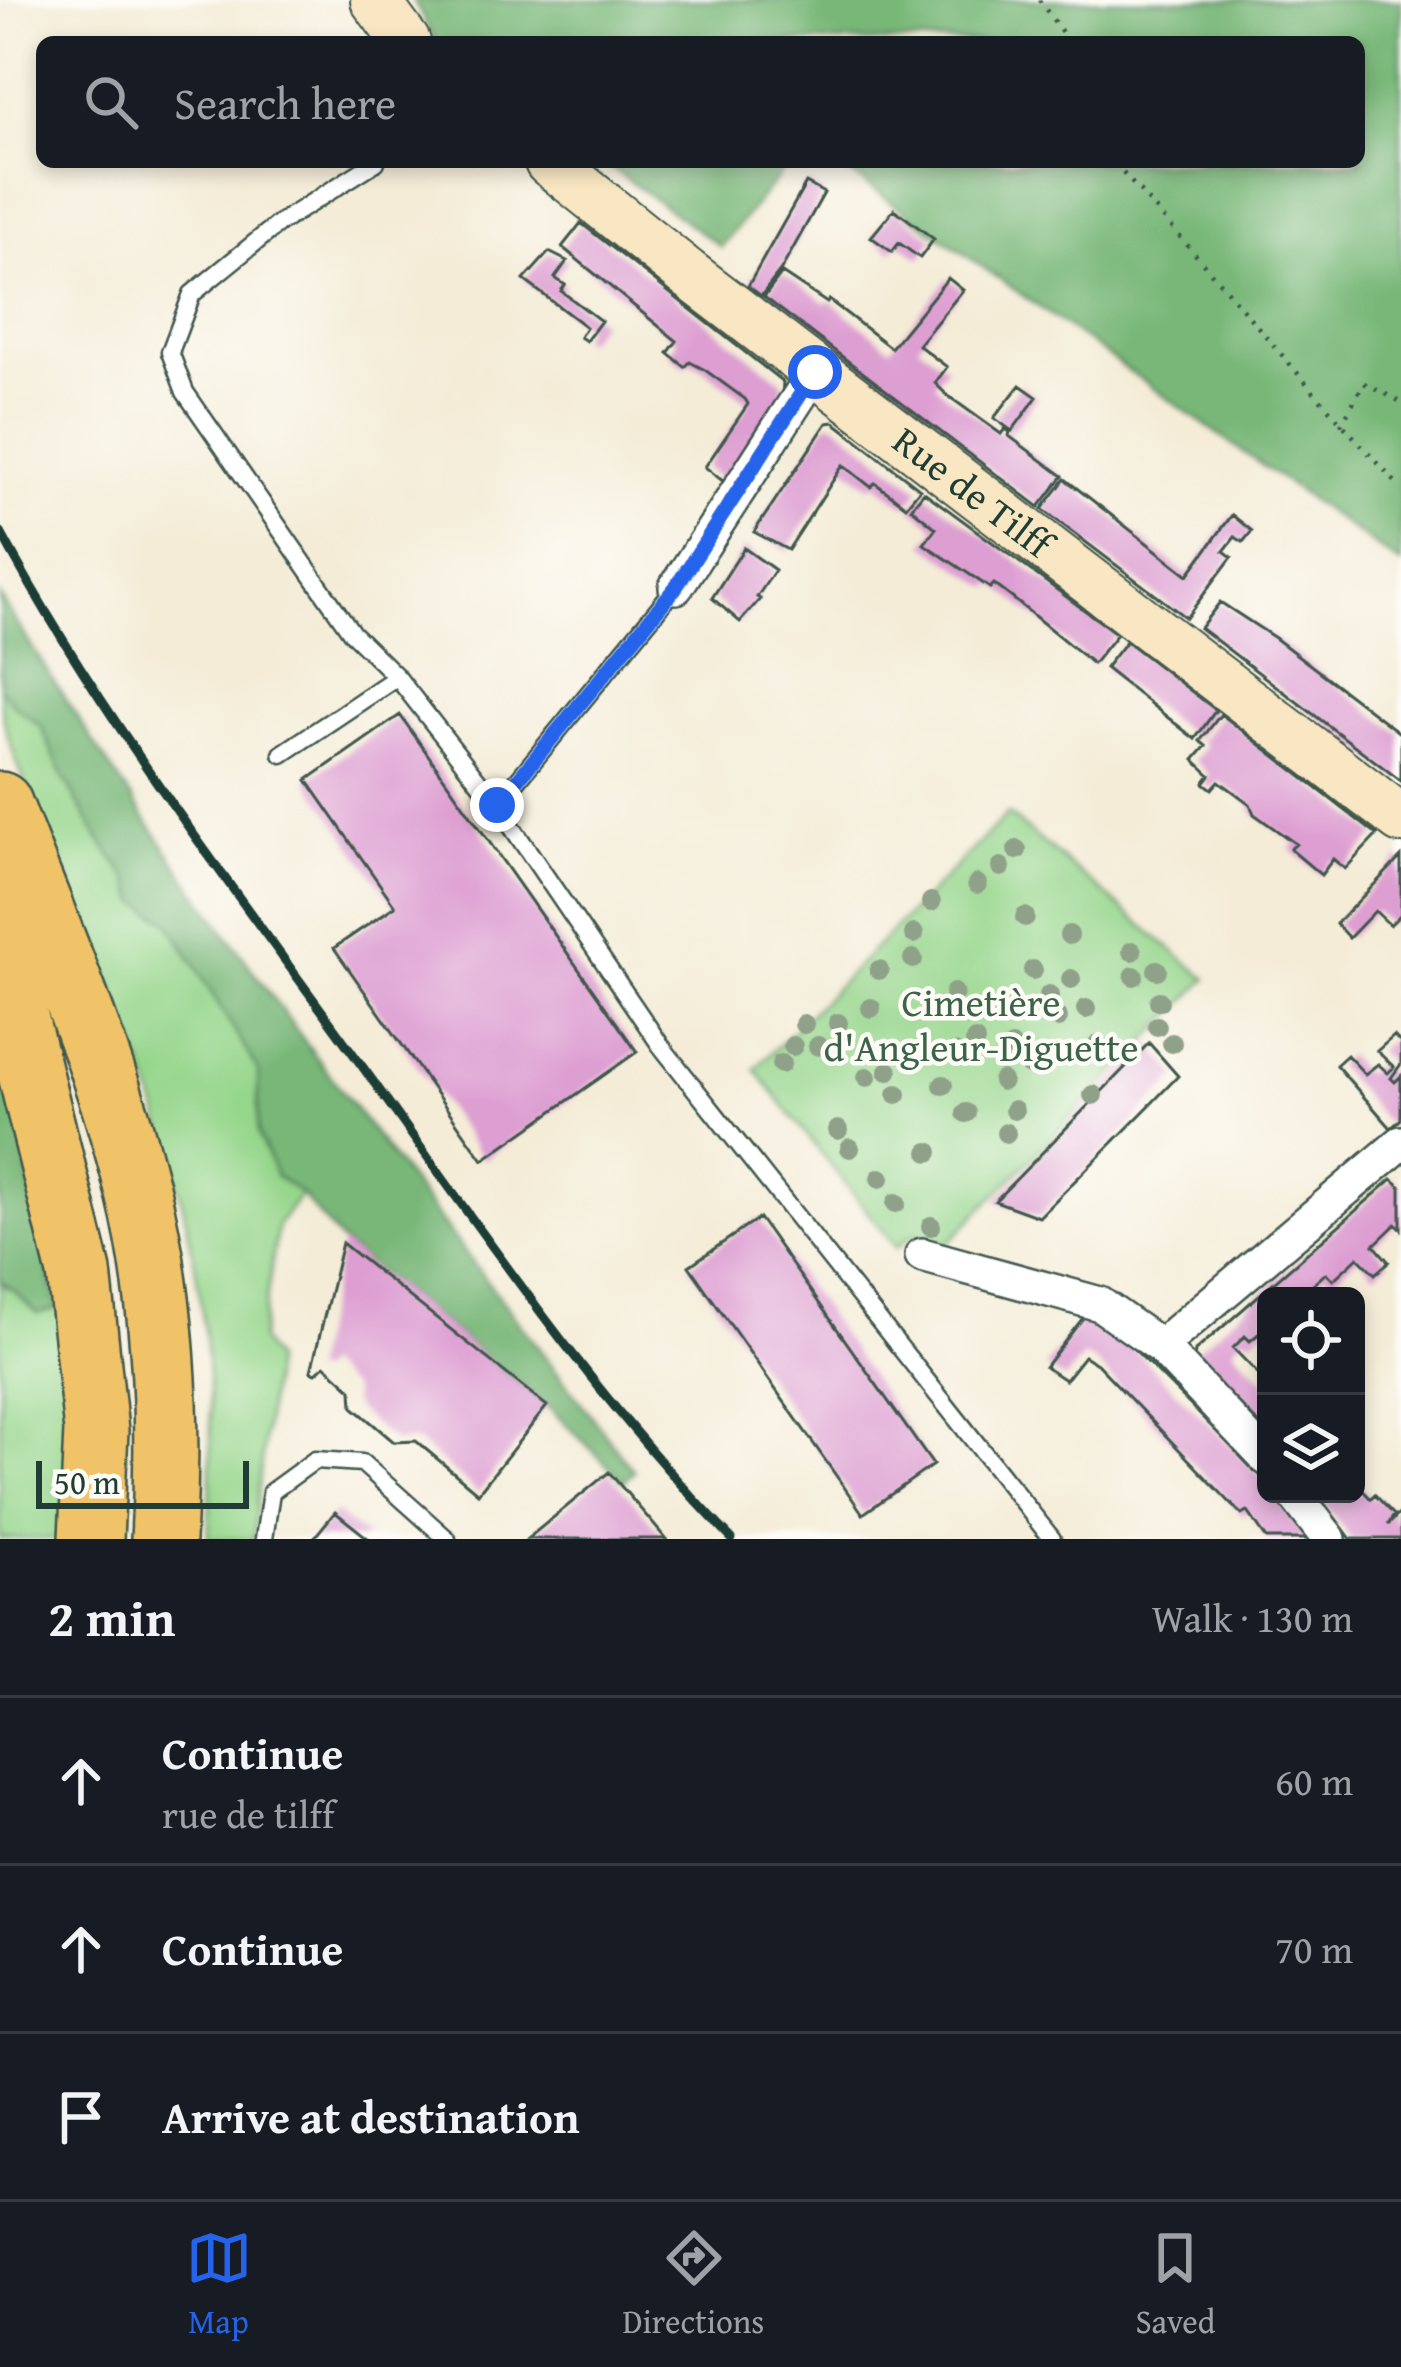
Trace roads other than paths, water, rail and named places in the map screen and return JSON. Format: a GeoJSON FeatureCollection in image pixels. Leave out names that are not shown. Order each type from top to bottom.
{"type":"FeatureCollection","features":[{"type":"Feature","properties":{"kind":"highway"},"geometry":{"type":"LineString","coordinates":[[5,869],[11,997],[80,1272],[96,1431],[91,1539]]}},
{"type":"Feature","properties":{"kind":"highway"},"geometry":{"type":"LineString","coordinates":[[5,869],[118,1261],[133,1415],[129,1539]]}},
{"type":"Feature","properties":{"kind":"highway"},"geometry":{"type":"LineString","coordinates":[[5,869],[68,979],[127,1155],[151,1252],[165,1368],[168,1458],[163,1539]]}},
{"type":"Feature","properties":{"kind":"highway"},"geometry":{"type":"LineString","coordinates":[[5,869],[80,925],[166,1146],[194,1273],[205,1388],[202,1539]]}},
{"type":"Feature","properties":{"kind":"main road"},"geometry":{"type":"LineString","coordinates":[[374,0],[401,36]]}},
{"type":"Feature","properties":{"kind":"main road","name":"Rue de Tilff"},"geometry":{"type":"LineString","coordinates":[[557,168],[815,372],[1401,819]]}},
{"type":"Feature","properties":{"kind":"street"},"geometry":{"type":"LineString","coordinates":[[676,587],[815,372]]}},
{"type":"Feature","properties":{"kind":"street"},"geometry":{"type":"LineString","coordinates":[[1160,1346],[1401,1143]]}},
{"type":"Feature","properties":{"kind":"street"},"geometry":{"type":"LineString","coordinates":[[922,1255],[1100,1304],[1160,1346],[1257,1448]]}},
{"type":"Feature","properties":{"kind":"street"},"geometry":{"type":"LineString","coordinates":[[1301,1503],[1329,1539]]}},
{"type":"Feature","properties":{"kind":"lane"},"geometry":{"type":"LineString","coordinates":[[367,168],[278,224],[192,294],[170,352],[185,392],[339,614],[398,677],[497,805],[661,1046],[1052,1539]]}},
{"type":"Feature","properties":{"kind":"lane"},"geometry":{"type":"LineString","coordinates":[[497,805],[676,587]]}},
{"type":"Feature","properties":{"kind":"lane"},"geometry":{"type":"LineString","coordinates":[[282,754],[398,677]]}},
{"type":"Feature","properties":{"kind":"lane"},"geometry":{"type":"LineString","coordinates":[[264,1539],[271,1492],[315,1460],[362,1463],[447,1539]]}},
{"type":"Feature","properties":{"kind":"railway"},"geometry":{"type":"LineString","coordinates":[[0,531],[126,737],[494,1249],[584,1369],[732,1539]]}},
{"type":"Feature","properties":{"kind":"park label","name":"Cimetière d'Angleur-Diguette"},"geometry":{"type":"Point","coordinates":[981,1024]}}]}
